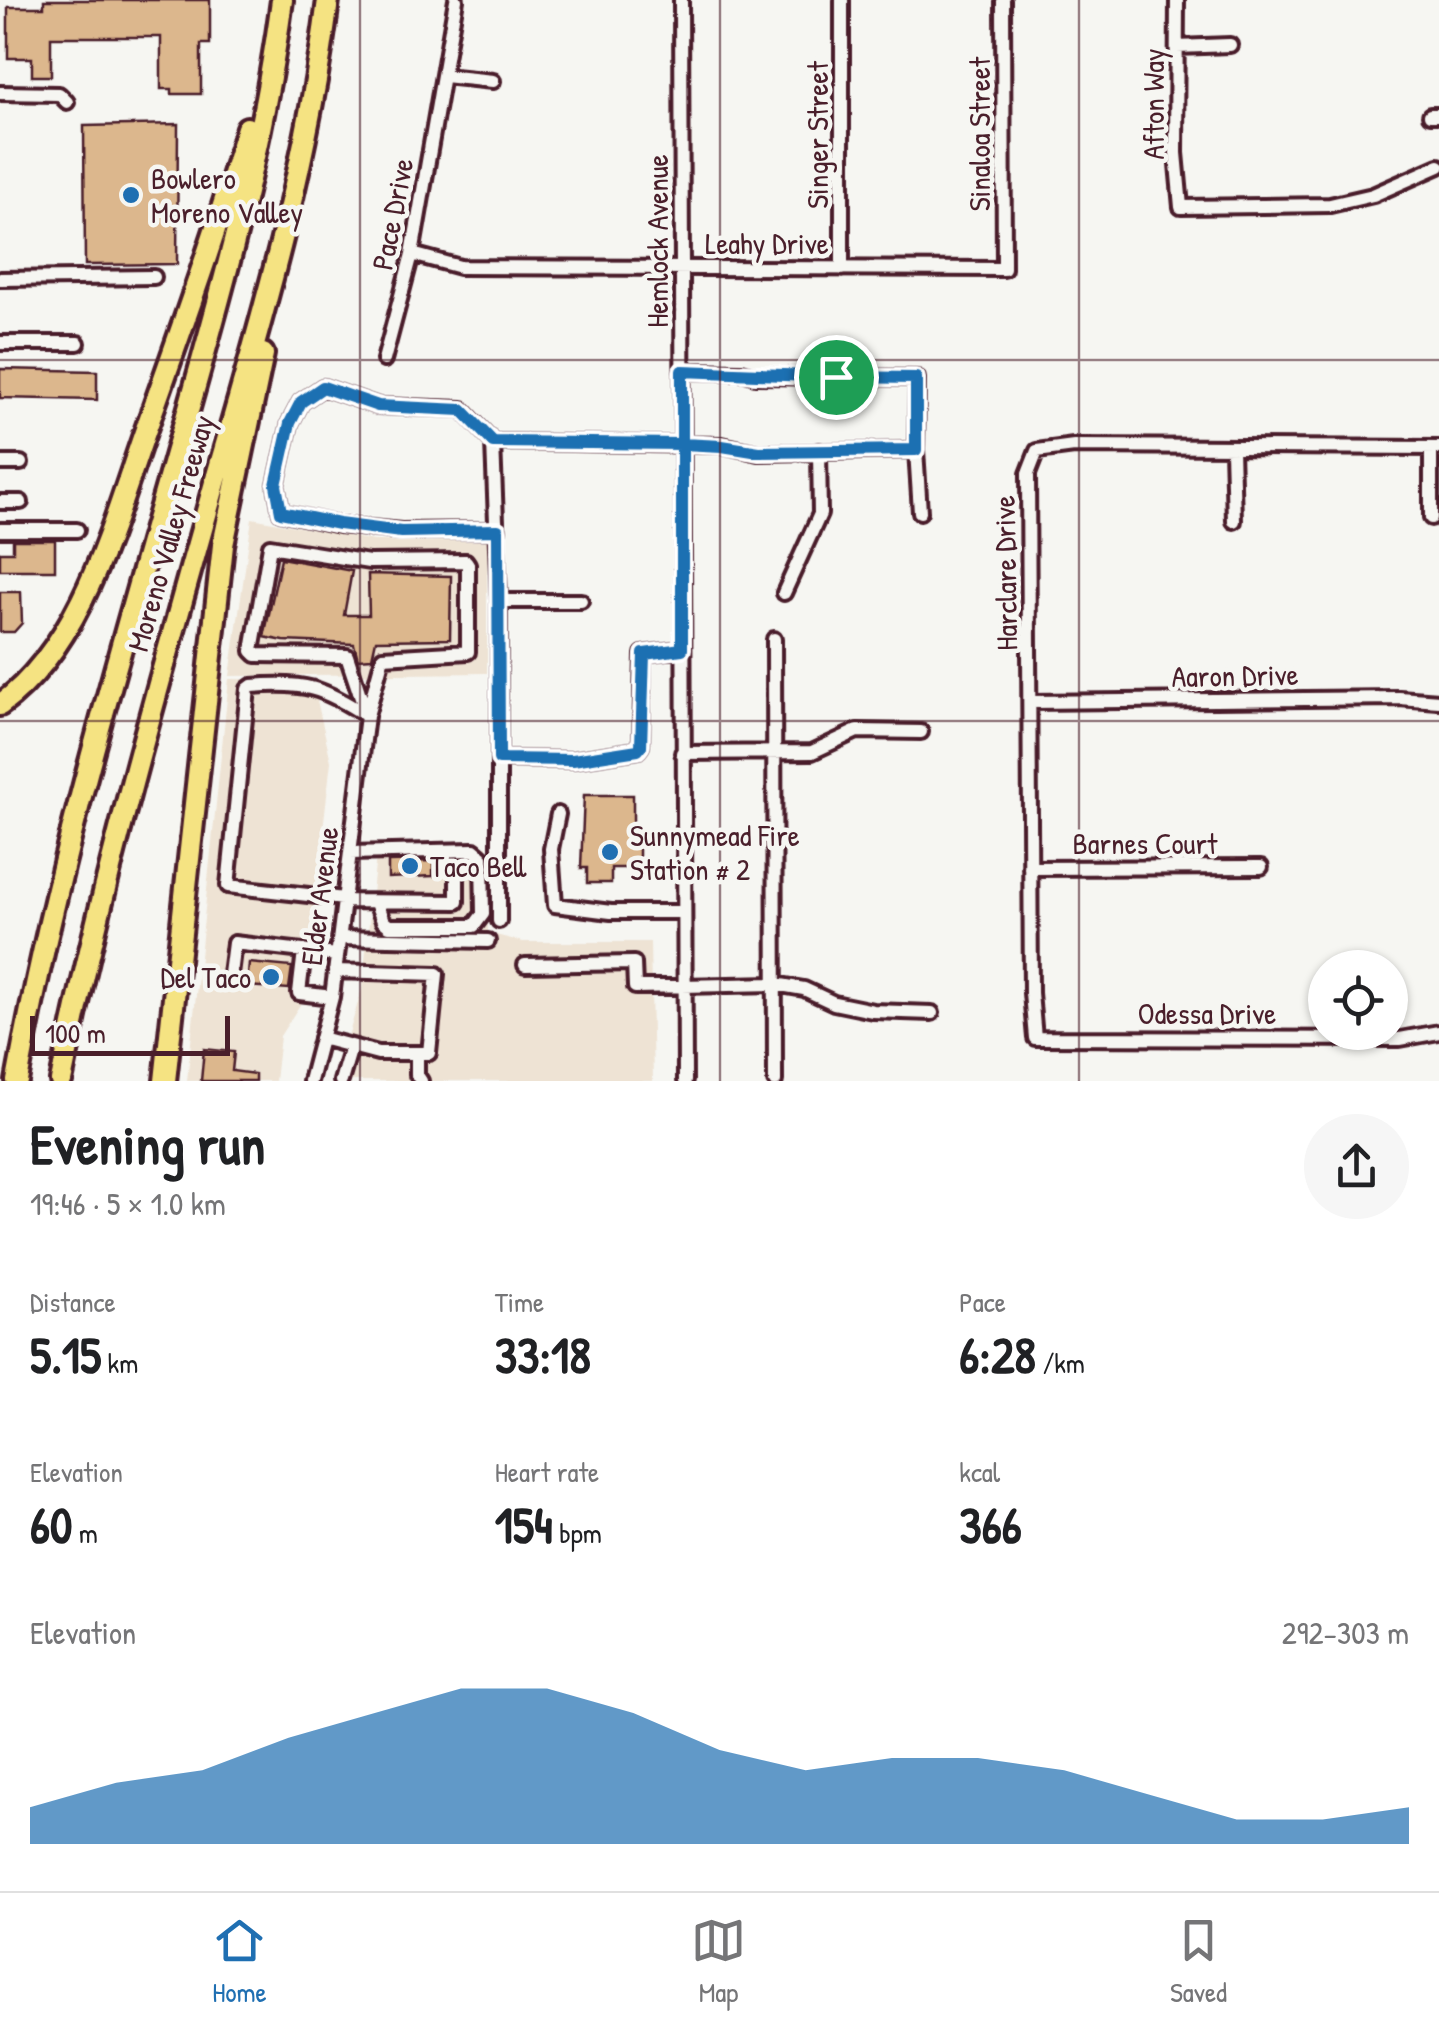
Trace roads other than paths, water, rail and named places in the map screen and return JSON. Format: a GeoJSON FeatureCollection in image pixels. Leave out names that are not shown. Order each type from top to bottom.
{"type":"FeatureCollection","features":[{"type":"Feature","properties":{"kind":"highway"},"geometry":{"type":"LineString","coordinates":[[0,705],[51,654],[86,591],[212,244],[281,0]]}},
{"type":"Feature","properties":{"kind":"highway","name":"Moreno Valley Freeway"},"geometry":{"type":"LineString","coordinates":[[17,1081],[39,962],[78,800],[238,230],[276,48],[281,0]]}},
{"type":"Feature","properties":{"kind":"highway","name":"Moreno Valley Freeway"},"geometry":{"type":"LineString","coordinates":[[62,1081],[123,811],[296,185],[328,0]]}},
{"type":"Feature","properties":{"kind":"highway"},"geometry":{"type":"LineString","coordinates":[[165,1081],[223,545],[296,185]]}},
{"type":"Feature","properties":{"kind":"street","name":"Pace Drive"},"geometry":{"type":"LineString","coordinates":[[384,360],[412,254],[456,0]]}},
{"type":"Feature","properties":{"kind":"street","name":"Hemlock Avenue"},"geometry":{"type":"LineString","coordinates":[[681,0],[685,1081]]}},
{"type":"Feature","properties":{"kind":"street","name":"Singer Street"},"geometry":{"type":"LineString","coordinates":[[842,0],[842,269]]}},
{"type":"Feature","properties":{"kind":"street","name":"Sinaloa Street"},"geometry":{"type":"LineString","coordinates":[[1004,0],[1004,269]]}},
{"type":"Feature","properties":{"kind":"street","name":"Afton Way"},"geometry":{"type":"LineString","coordinates":[[1177,0],[1176,153],[1181,208],[1330,205],[1373,195],[1439,166]]}},
{"type":"Feature","properties":{"kind":"street"},"geometry":{"type":"LineString","coordinates":[[1177,46],[1230,45]]}},
{"type":"Feature","properties":{"kind":"street"},"geometry":{"type":"LineString","coordinates":[[444,76],[492,80]]}},
{"type":"Feature","properties":{"kind":"street"},"geometry":{"type":"LineString","coordinates":[[0,93],[59,94],[67,102]]}},
{"type":"Feature","properties":{"kind":"street","name":"Leahy Drive"},"geometry":{"type":"LineString","coordinates":[[412,254],[460,267],[1004,269]]}},
{"type":"Feature","properties":{"kind":"street"},"geometry":{"type":"LineString","coordinates":[[0,279],[154,277]]}},
{"type":"Feature","properties":{"kind":"street"},"geometry":{"type":"LineString","coordinates":[[0,342],[78,344]]}},
{"type":"Feature","properties":{"kind":"street"},"geometry":{"type":"LineString","coordinates":[[682,371],[916,378],[920,512]]}},
{"type":"Feature","properties":{"kind":"street"},"geometry":{"type":"LineString","coordinates":[[498,530],[401,532],[281,512],[276,485],[290,423],[301,402],[323,387],[378,406],[462,410],[493,442],[498,530],[500,600],[498,921]]}},
{"type":"Feature","properties":{"kind":"street"},"geometry":{"type":"LineString","coordinates":[[493,442],[682,444],[759,452],[916,450]]}},
{"type":"Feature","properties":{"kind":"street","name":"Harclare Drive"},"geometry":{"type":"LineString","coordinates":[[1035,1038],[1028,474],[1037,452],[1074,446],[1435,448]]}},
{"type":"Feature","properties":{"kind":"street"},"geometry":{"type":"LineString","coordinates":[[1431,518],[1435,448]]}},
{"type":"Feature","properties":{"kind":"street"},"geometry":{"type":"LineString","coordinates":[[1232,449],[1234,522]]}},
{"type":"Feature","properties":{"kind":"street"},"geometry":{"type":"LineString","coordinates":[[784,594],[820,514],[819,451]]}},
{"type":"Feature","properties":{"kind":"street"},"geometry":{"type":"LineString","coordinates":[[0,462],[21,462]]}},
{"type":"Feature","properties":{"kind":"street"},"geometry":{"type":"LineString","coordinates":[[0,502],[21,502]]}},
{"type":"Feature","properties":{"kind":"street"},"geometry":{"type":"LineString","coordinates":[[0,530],[76,530]]}},
{"type":"Feature","properties":{"kind":"street","name":"Elder Avenue"},"geometry":{"type":"LineString","coordinates":[[310,1081],[332,996],[367,716],[385,655],[468,652],[468,564],[369,562],[270,546],[252,651],[256,655],[347,656],[367,716]]}},
{"type":"Feature","properties":{"kind":"street"},"geometry":{"type":"LineString","coordinates":[[500,600],[580,601]]}},
{"type":"Feature","properties":{"kind":"street"},"geometry":{"type":"LineString","coordinates":[[774,639],[775,1081]]}},
{"type":"Feature","properties":{"kind":"street"},"geometry":{"type":"LineString","coordinates":[[499,759],[573,760],[638,750],[644,654],[682,649]]}},
{"type":"Feature","properties":{"kind":"street"},"geometry":{"type":"LineString","coordinates":[[367,716],[329,691],[278,684],[252,686],[248,690],[228,886],[344,900],[457,902],[458,871]]}},
{"type":"Feature","properties":{"kind":"street","name":"Aaron Drive"},"geometry":{"type":"LineString","coordinates":[[1031,702],[1439,700]]}},
{"type":"Feature","properties":{"kind":"street"},"geometry":{"type":"LineString","coordinates":[[682,752],[812,752],[857,731],[921,732]]}},
{"type":"Feature","properties":{"kind":"street"},"geometry":{"type":"LineString","coordinates":[[558,814],[551,850],[555,905],[612,912],[684,912]]}},
{"type":"Feature","properties":{"kind":"street"},"geometry":{"type":"LineString","coordinates":[[350,853],[474,850],[482,857],[482,914],[474,926],[389,926],[376,902]]}},
{"type":"Feature","properties":{"kind":"street","name":"Barnes Court"},"geometry":{"type":"LineString","coordinates":[[1030,868],[1261,867]]}},
{"type":"Feature","properties":{"kind":"street"},"geometry":{"type":"LineString","coordinates":[[340,938],[488,941]]}},
{"type":"Feature","properties":{"kind":"street"},"geometry":{"type":"LineString","coordinates":[[230,974],[234,944],[337,955]]}},
{"type":"Feature","properties":{"kind":"street"},"geometry":{"type":"LineString","coordinates":[[304,951],[299,993],[332,996]]}},
{"type":"Feature","properties":{"kind":"street"},"geometry":{"type":"LineString","coordinates":[[525,965],[634,963],[635,987],[775,984],[804,989],[834,1003],[873,1012],[932,1013]]}},
{"type":"Feature","properties":{"kind":"street"},"geometry":{"type":"LineString","coordinates":[[321,1038],[378,1053],[429,1053],[436,974],[335,971]]}},
{"type":"Feature","properties":{"kind":"street","name":"Odessa Drive"},"geometry":{"type":"LineString","coordinates":[[1035,1038],[1400,1039],[1439,1032]]}},
{"type":"Feature","properties":{"kind":"street"},"geometry":{"type":"LineString","coordinates":[[340,1081],[351,1047]]}},
{"type":"Feature","properties":{"kind":"street"},"geometry":{"type":"LineString","coordinates":[[417,1053],[417,1075],[421,1081]]}},
{"type":"Feature","properties":{"kind":"place","name":"Bowlero Moreno Valley"},"geometry":{"type":"Point","coordinates":[131,195]}},
{"type":"Feature","properties":{"kind":"place","name":"Sunnymead Fire Station # 2"},"geometry":{"type":"Point","coordinates":[610,852]}},
{"type":"Feature","properties":{"kind":"place","name":"Taco Bell"},"geometry":{"type":"Point","coordinates":[410,866]}},
{"type":"Feature","properties":{"kind":"place","name":"Del Taco"},"geometry":{"type":"Point","coordinates":[271,977]}}]}
